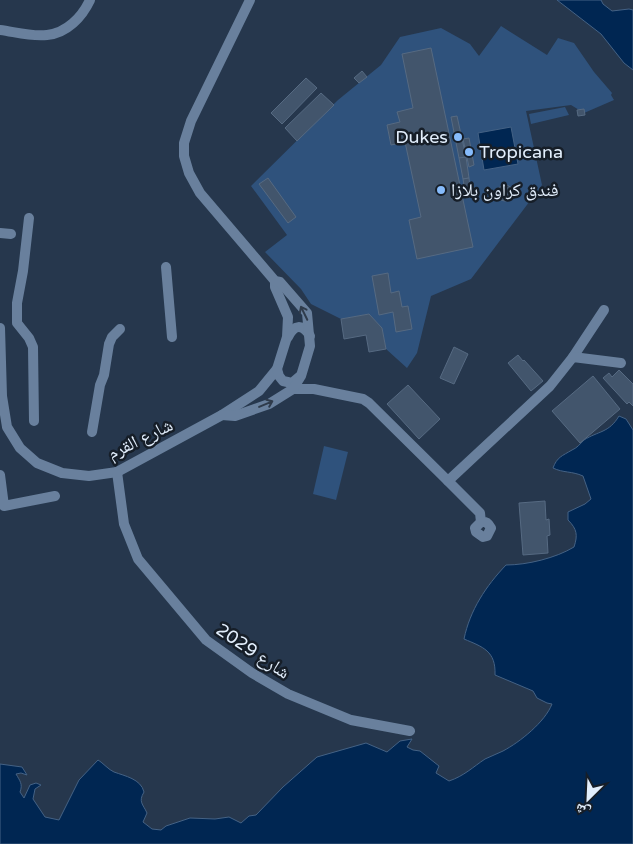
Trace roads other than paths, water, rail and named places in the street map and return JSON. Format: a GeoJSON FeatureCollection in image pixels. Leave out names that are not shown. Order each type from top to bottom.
{"type":"FeatureCollection","features":[{"type":"Feature","properties":{"kind":"street"},"geometry":{"type":"LineString","coordinates":[[0,30],[47,36],[67,28],[79,18],[90,0]]}},
{"type":"Feature","properties":{"kind":"street","name":"شارع القرم"},"geometry":{"type":"LineString","coordinates":[[222,415],[234,416],[269,404],[293,389],[300,376],[310,346],[307,313],[280,282],[276,281],[200,193],[189,173],[184,156],[184,143],[191,121],[250,0]]}},
{"type":"Feature","properties":{"kind":"street"},"geometry":{"type":"LineString","coordinates":[[29,218],[23,272],[17,304],[17,323],[29,338],[33,347],[34,421]]}},
{"type":"Feature","properties":{"kind":"street"},"geometry":{"type":"LineString","coordinates":[[0,234],[11,234]]}},
{"type":"Feature","properties":{"kind":"street"},"geometry":{"type":"LineString","coordinates":[[166,267],[172,337]]}},
{"type":"Feature","properties":{"kind":"street","name":"شارع القرم"},"geometry":{"type":"LineString","coordinates":[[0,328],[2,412],[7,427],[20,448],[37,463],[62,473],[90,476],[117,472],[222,415],[259,392],[278,369],[288,337],[288,317],[275,287],[276,281]]}},
{"type":"Feature","properties":{"kind":"street"},"geometry":{"type":"LineString","coordinates":[[448,481],[550,386],[604,310]]}},
{"type":"Feature","properties":{"kind":"street"},"geometry":{"type":"LineString","coordinates":[[288,337],[296,327],[302,327],[307,330],[310,336]]}},
{"type":"Feature","properties":{"kind":"street"},"geometry":{"type":"LineString","coordinates":[[92,432],[109,344],[112,337],[120,330]]}},
{"type":"Feature","properties":{"kind":"street"},"geometry":{"type":"LineString","coordinates":[[572,357],[621,363]]}},
{"type":"Feature","properties":{"kind":"street"},"geometry":{"type":"LineString","coordinates":[[278,369],[279,376],[287,382],[292,383],[300,376]]}},
{"type":"Feature","properties":{"kind":"street"},"geometry":{"type":"LineString","coordinates":[[293,389],[314,389],[363,399],[369,403],[480,513],[481,522]]}},
{"type":"Feature","properties":{"kind":"street","name":"2029 شارع"},"geometry":{"type":"LineString","coordinates":[[117,472],[124,524],[138,560],[206,640],[252,673],[288,694],[351,720],[410,731]]}},
{"type":"Feature","properties":{"kind":"street"},"geometry":{"type":"LineString","coordinates":[[0,475],[4,506],[56,496]]}},
{"type":"Feature","properties":{"kind":"place","name":"Dukes"},"geometry":{"type":"Point","coordinates":[458,137]}},
{"type":"Feature","properties":{"kind":"place","name":"Tropicana"},"geometry":{"type":"Point","coordinates":[469,152]}},
{"type":"Feature","properties":{"kind":"place","name":"فندق كراون بلازا"},"geometry":{"type":"Point","coordinates":[441,190]}}]}
